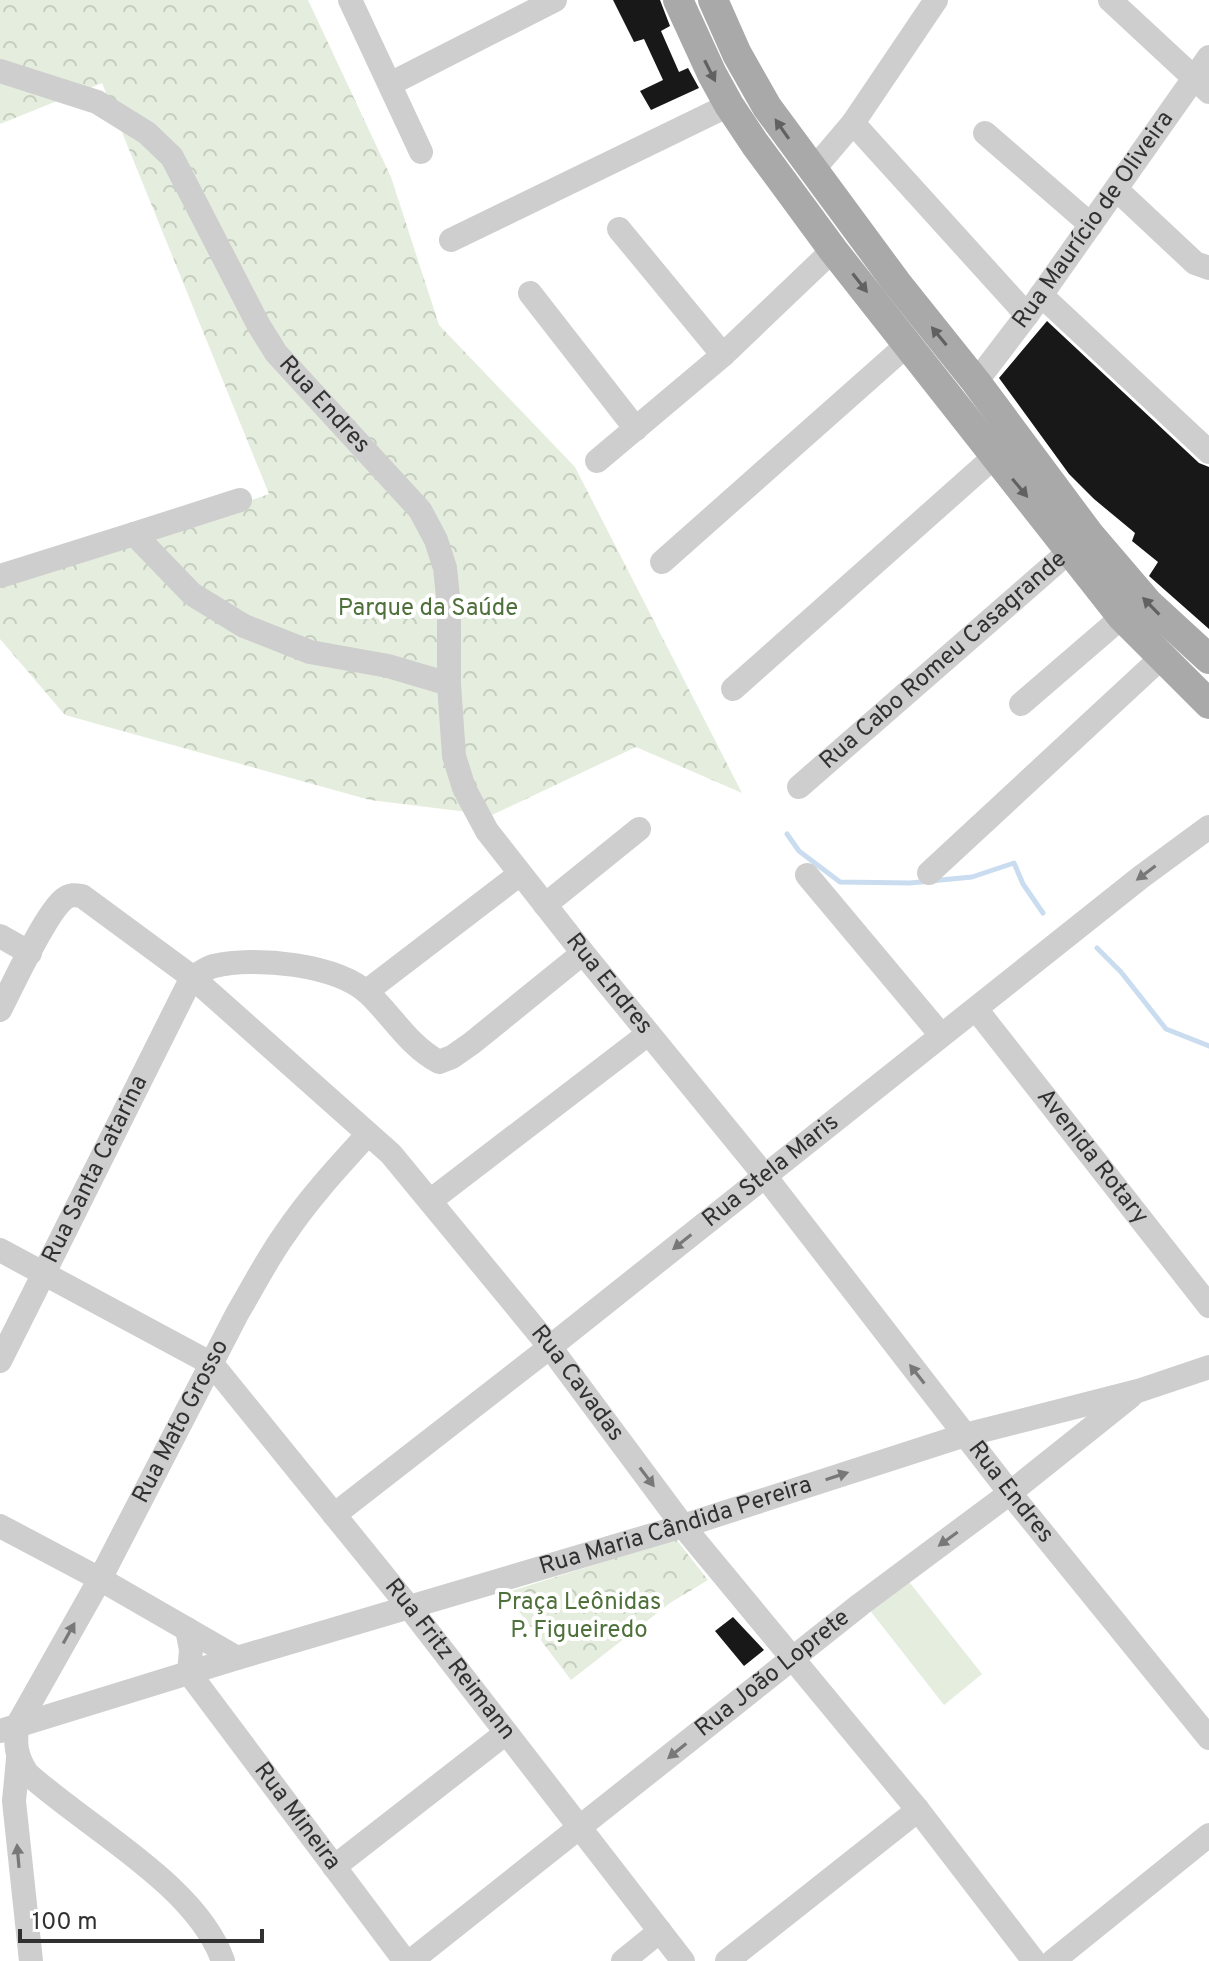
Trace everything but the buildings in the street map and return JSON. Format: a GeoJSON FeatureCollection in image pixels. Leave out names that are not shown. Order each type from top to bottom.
{"type":"FeatureCollection","features":[{"type":"Feature","properties":{"kind":"main road"},"geometry":{"type":"LineString","coordinates":[[678,0],[712,74],[755,144],[994,457],[1080,542],[1209,659]]}},
{"type":"Feature","properties":{"kind":"main road"},"geometry":{"type":"LineString","coordinates":[[713,0],[737,54],[761,97],[896,282],[976,382],[1080,542],[1122,617],[1209,704]]}},
{"type":"Feature","properties":{"kind":"street"},"geometry":{"type":"LineString","coordinates":[[350,0],[421,152]]}},
{"type":"Feature","properties":{"kind":"street"},"geometry":{"type":"LineString","coordinates":[[390,84],[555,0]]}},
{"type":"Feature","properties":{"kind":"street"},"geometry":{"type":"LineString","coordinates":[[813,170],[853,123],[936,0]]}},
{"type":"Feature","properties":{"kind":"street"},"geometry":{"type":"LineString","coordinates":[[1110,0],[1202,85]]}},
{"type":"Feature","properties":{"kind":"street","name":"Rua Maurício de Oliveira"},"geometry":{"type":"LineString","coordinates":[[976,382],[1116,189],[1202,85],[1209,57]]}},
{"type":"Feature","properties":{"kind":"street","name":"Rua Endres"},"geometry":{"type":"LineString","coordinates":[[0,71],[97,102],[147,133],[172,157],[276,353],[420,510],[436,540],[445,568],[449,606],[449,684],[454,756],[464,788],[487,831],[765,1176],[1010,1493],[1209,1738]]}},
{"type":"Feature","properties":{"kind":"street"},"geometry":{"type":"LineString","coordinates":[[451,240],[729,105]]}},
{"type":"Feature","properties":{"kind":"street"},"geometry":{"type":"LineString","coordinates":[[853,123],[1034,305],[1209,452]]}},
{"type":"Feature","properties":{"kind":"street"},"geometry":{"type":"LineString","coordinates":[[985,133],[1091,225]]}},
{"type":"Feature","properties":{"kind":"street"},"geometry":{"type":"LineString","coordinates":[[1116,189],[1195,263],[1209,268]]}},
{"type":"Feature","properties":{"kind":"street"},"geometry":{"type":"LineString","coordinates":[[619,229],[723,355]]}},
{"type":"Feature","properties":{"kind":"street"},"geometry":{"type":"LineString","coordinates":[[597,461],[723,355],[833,250]]}},
{"type":"Feature","properties":{"kind":"street"},"geometry":{"type":"LineString","coordinates":[[530,293],[636,429]]}},
{"type":"Feature","properties":{"kind":"street"},"geometry":{"type":"LineString","coordinates":[[662,562],[908,344]]}},
{"type":"Feature","properties":{"kind":"street"},"geometry":{"type":"LineString","coordinates":[[733,689],[994,457]]}},
{"type":"Feature","properties":{"kind":"street"},"geometry":{"type":"LineString","coordinates":[[0,576],[240,500]]}},
{"type":"Feature","properties":{"kind":"street"},"geometry":{"type":"LineString","coordinates":[[134,534],[192,594],[244,626],[310,652],[388,666],[449,684]]}},
{"type":"Feature","properties":{"kind":"street","name":"Rua Cabo Romeu Casagrande"},"geometry":{"type":"LineString","coordinates":[[799,787],[1080,542]]}},
{"type":"Feature","properties":{"kind":"street"},"geometry":{"type":"LineString","coordinates":[[1021,704],[1122,617]]}},
{"type":"Feature","properties":{"kind":"street"},"geometry":{"type":"LineString","coordinates":[[929,873],[1161,658]]}},
{"type":"Feature","properties":{"kind":"street","name":"Rua Stela Maris"},"geometry":{"type":"LineString","coordinates":[[334,1515],[1141,877],[1209,827]]}},
{"type":"Feature","properties":{"kind":"street"},"geometry":{"type":"LineString","coordinates":[[545,905],[639,829]]}},
{"type":"Feature","properties":{"kind":"street"},"geometry":{"type":"LineString","coordinates":[[367,991],[520,874]]}},
{"type":"Feature","properties":{"kind":"street"},"geometry":{"type":"LineString","coordinates":[[807,875],[941,1035]]}},
{"type":"Feature","properties":{"kind":"street","name":"Rua Cavadas"},"geometry":{"type":"LineString","coordinates":[[30,953],[52,913],[65,898],[82,896],[192,977],[391,1154],[550,1347],[683,1526],[918,1810],[1034,1961]]}},
{"type":"Feature","properties":{"kind":"street"},"geometry":{"type":"LineString","coordinates":[[0,936],[30,953],[0,1010]]}},
{"type":"Feature","properties":{"kind":"street"},"geometry":{"type":"LineString","coordinates":[[192,977],[212,966],[251,962],[305,967],[338,976],[367,991],[420,1052],[439,1062],[472,1043],[583,953]]}},
{"type":"Feature","properties":{"kind":"street","name":"Rua Santa Catarina"},"geometry":{"type":"LineString","coordinates":[[0,1361],[192,977]]}},
{"type":"Feature","properties":{"kind":"street","name":"Avenida Rotary"},"geometry":{"type":"LineString","coordinates":[[976,1009],[1209,1306]]}},
{"type":"Feature","properties":{"kind":"street"},"geometry":{"type":"LineString","coordinates":[[430,1201],[648,1034]]}},
{"type":"Feature","properties":{"kind":"street","name":"Rua Mato Grosso"},"geometry":{"type":"LineString","coordinates":[[8,1738],[100,1579],[237,1314],[284,1234],[332,1173],[368,1134]]}},
{"type":"Feature","properties":{"kind":"street"},"geometry":{"type":"LineString","coordinates":[[0,1250],[212,1364]]}},
{"type":"Feature","properties":{"kind":"street","name":"Rua Fritz Reimann"},"geometry":{"type":"LineString","coordinates":[[212,1364],[409,1607],[683,1961]]}},
{"type":"Feature","properties":{"kind":"street","name":"Rua Maria Cândida Pereira"},"geometry":{"type":"LineString","coordinates":[[8,1738],[85,1705],[237,1658],[683,1526],[965,1435],[1138,1391],[1209,1367]]}},
{"type":"Feature","properties":{"kind":"street","name":"Rua João Loprete"},"geometry":{"type":"LineString","coordinates":[[411,1961],[873,1595],[1010,1493],[1138,1391]]}},
{"type":"Feature","properties":{"kind":"street"},"geometry":{"type":"LineString","coordinates":[[0,1526],[237,1658]]}},
{"type":"Feature","properties":{"kind":"street"},"geometry":{"type":"LineString","coordinates":[[187,1629],[191,1650],[189,1673]]}},
{"type":"Feature","properties":{"kind":"street"},"geometry":{"type":"LineString","coordinates":[[50,1668],[52,1683],[57,1691],[64,1698],[85,1705]]}},
{"type":"Feature","properties":{"kind":"street","name":"Rua Mineira"},"geometry":{"type":"LineString","coordinates":[[189,1673],[405,1961]]}},
{"type":"Feature","properties":{"kind":"street"},"geometry":{"type":"LineString","coordinates":[[334,1867],[506,1733]]}},
{"type":"Feature","properties":{"kind":"street"},"geometry":{"type":"LineString","coordinates":[[8,1738],[31,1961]]}},
{"type":"Feature","properties":{"kind":"street"},"geometry":{"type":"LineString","coordinates":[[8,1738],[27,1773],[192,1907],[210,1932],[223,1961]]}},
{"type":"Feature","properties":{"kind":"street"},"geometry":{"type":"LineString","coordinates":[[727,1961],[918,1810]]}},
{"type":"Feature","properties":{"kind":"street"},"geometry":{"type":"LineString","coordinates":[[1053,1961],[1209,1835]]}},
{"type":"Feature","properties":{"kind":"street"},"geometry":{"type":"LineString","coordinates":[[623,1961],[660,1931]]}},
{"type":"Feature","properties":{"kind":"green space","name":"Parque da Saúde"},"geometry":{"type":"Polygon","coordinates":[[[0,0],[308,0],[391,177],[439,325],[575,467],[742,793],[636,747],[492,815],[370,800],[65,715],[0,639],[0,587],[269,494],[102,83],[0,124],[0,0]]]}},
{"type":"Feature","properties":{"kind":"green space","name":"Praça Leônidas P. Figueiredo"},"geometry":{"type":"Polygon","coordinates":[[[676,1539],[708,1580],[670,1603],[571,1680],[505,1593],[676,1539]]]}},
{"type":"Feature","properties":{"kind":"green space"},"geometry":{"type":"Polygon","coordinates":[[[906,1578],[982,1674],[944,1705],[868,1608],[906,1578]]]}},
{"type":"Feature","properties":{"kind":"waterway"},"geometry":{"type":"LineString","coordinates":[[787,834],[799,851],[840,882],[910,883],[972,877],[1014,863],[1023,884],[1043,913]]}},
{"type":"Feature","properties":{"kind":"waterway"},"geometry":{"type":"LineString","coordinates":[[1097,948],[1121,972],[1166,1029],[1209,1046]]}}]}
